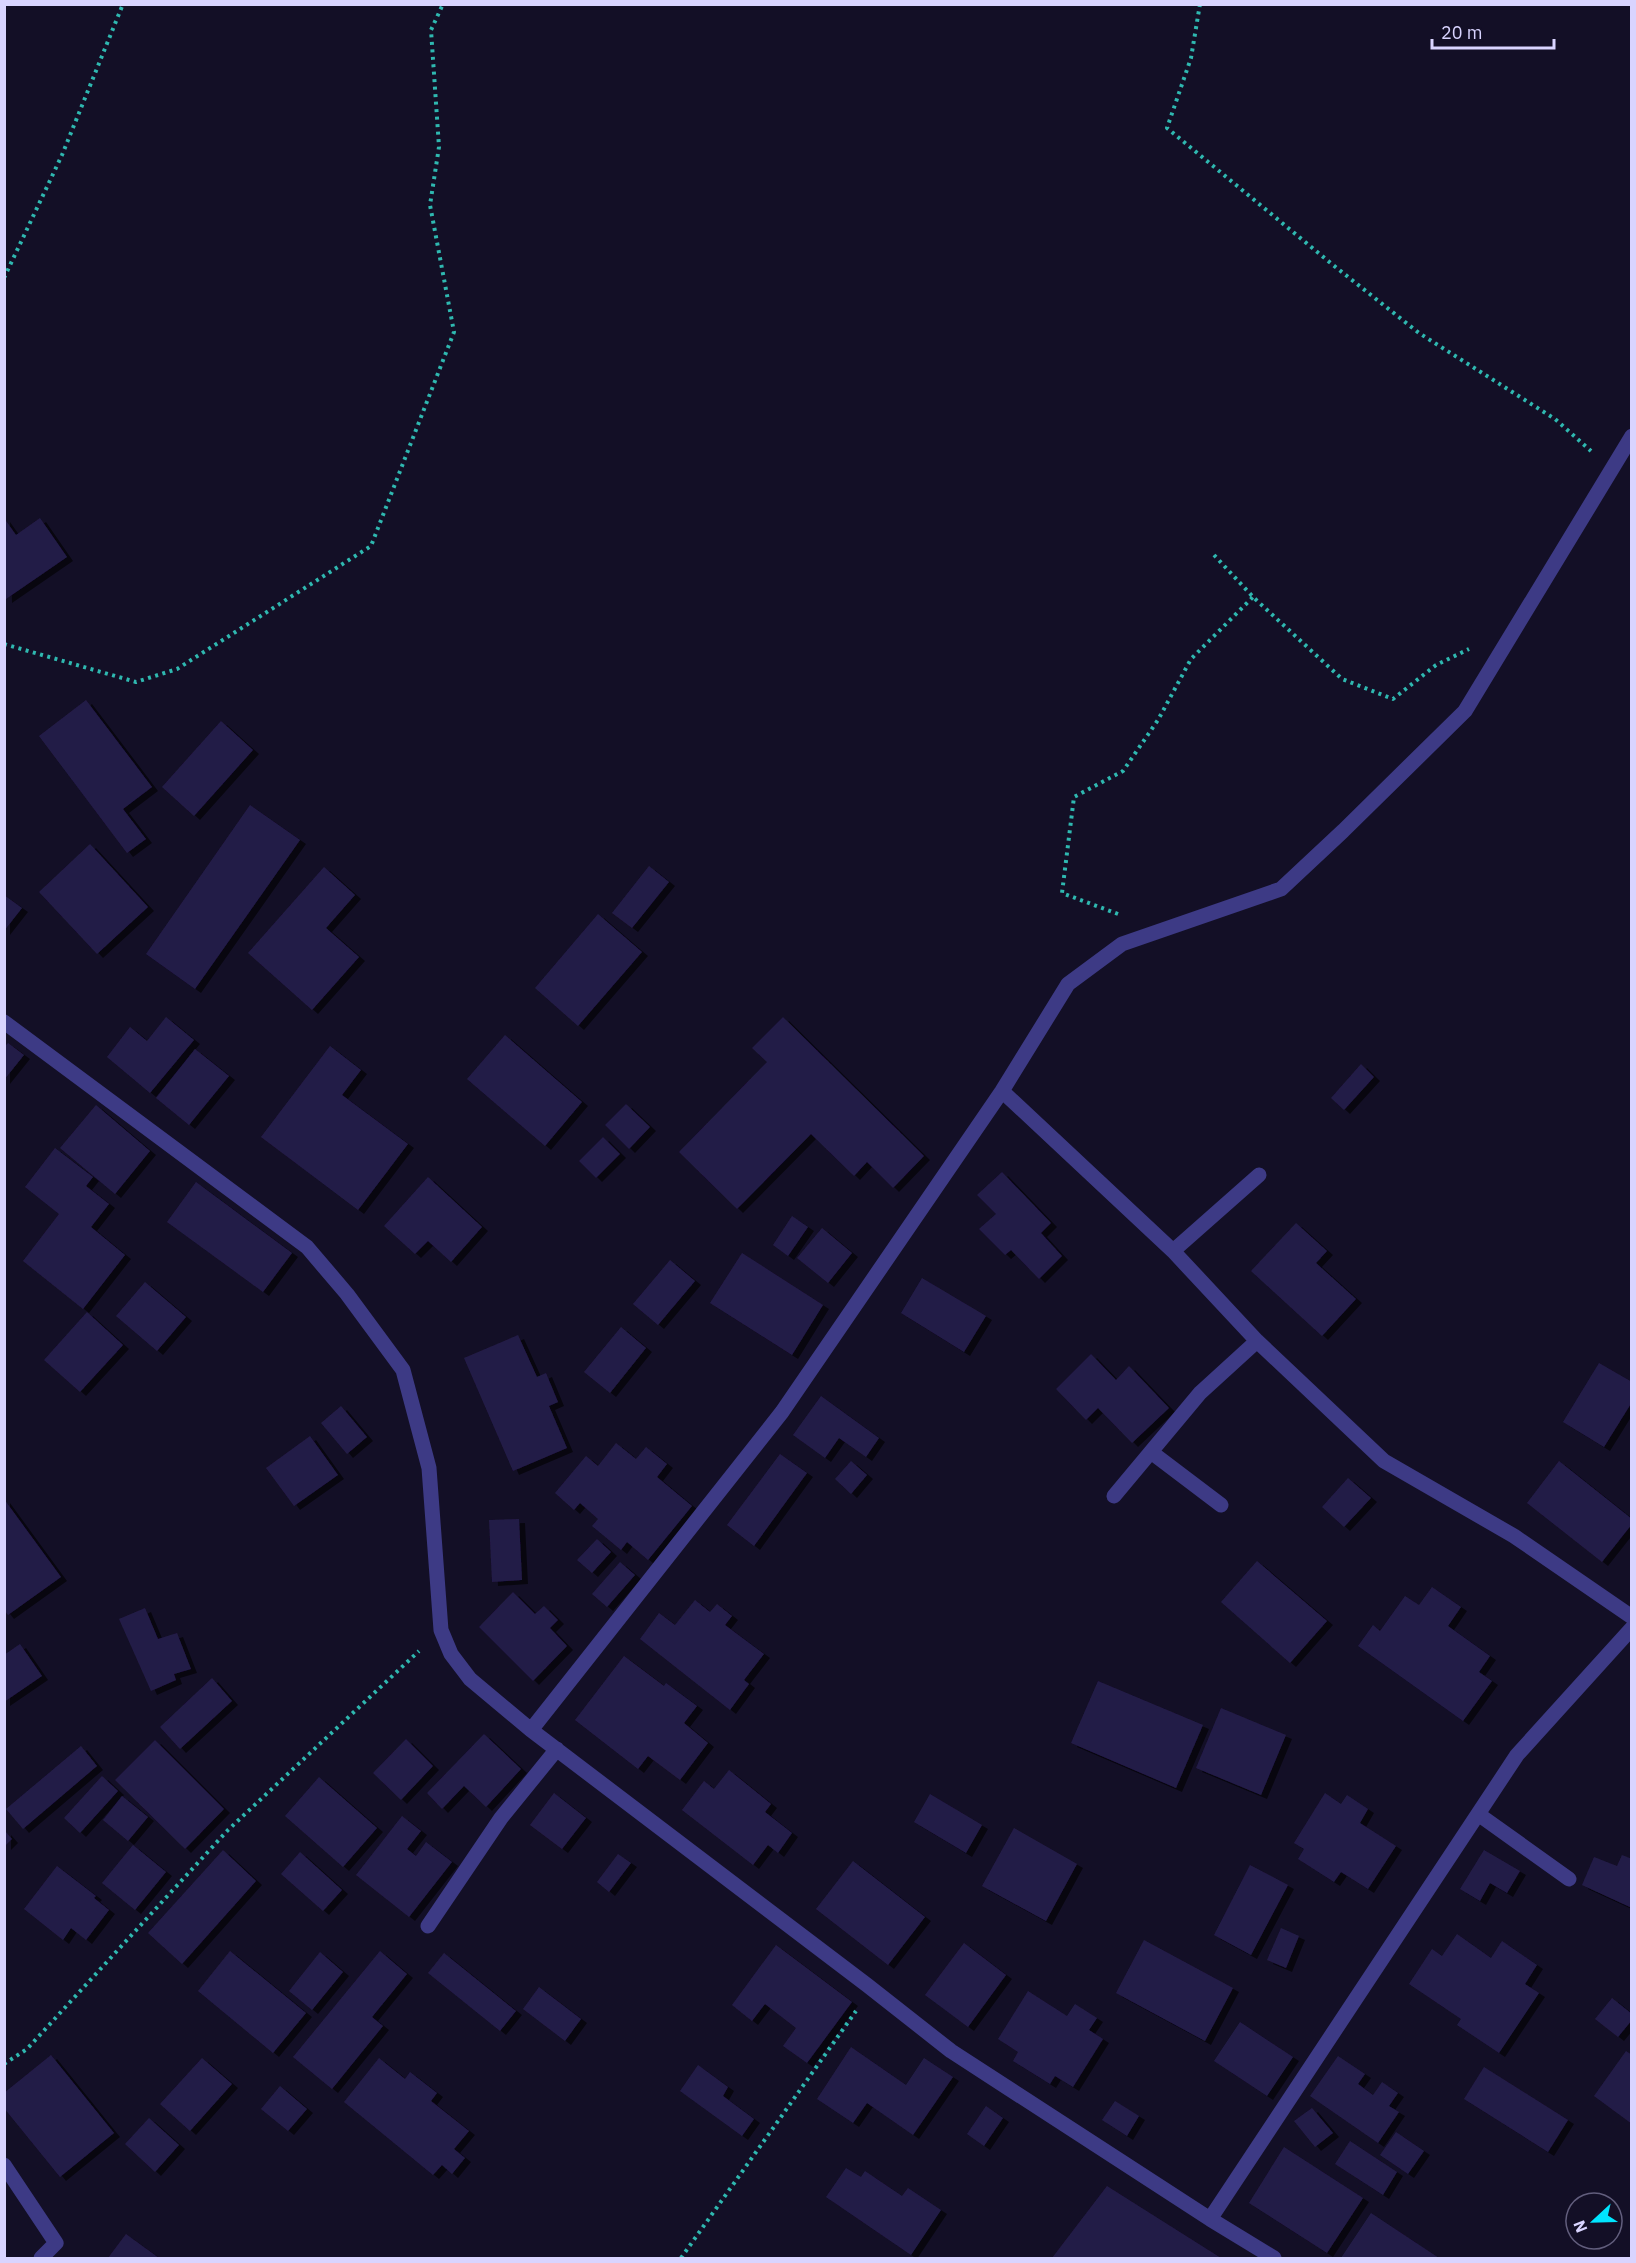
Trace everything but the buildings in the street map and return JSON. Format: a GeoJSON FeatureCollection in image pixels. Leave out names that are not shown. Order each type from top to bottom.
{"type":"FeatureCollection","features":[{"type":"Feature","properties":{"kind":"street"},"geometry":{"type":"LineString","coordinates":[[531,1730],[782,1412],[1002,1091],[1068,984],[1122,944],[1281,889],[1465,711],[1632,436]]}},
{"type":"Feature","properties":{"kind":"street"},"geometry":{"type":"LineString","coordinates":[[4,1022],[307,1247],[346,1294],[403,1370],[429,1468],[441,1630],[451,1654],[470,1679],[531,1730],[873,1989],[951,2051],[1210,2220],[1274,2259]]}},
{"type":"Feature","properties":{"kind":"street"},"geometry":{"type":"LineString","coordinates":[[1002,1091],[1173,1251],[1257,1341],[1384,1461],[1514,1536],[1632,1617]]}},
{"type":"Feature","properties":{"kind":"street"},"geometry":{"type":"LineString","coordinates":[[1173,1251],[1259,1175]]}},
{"type":"Feature","properties":{"kind":"street"},"geometry":{"type":"LineString","coordinates":[[1114,1496],[1200,1393],[1257,1341]]}},
{"type":"Feature","properties":{"kind":"street"},"geometry":{"type":"LineString","coordinates":[[1151,1452],[1221,1505]]}},
{"type":"Feature","properties":{"kind":"street"},"geometry":{"type":"LineString","coordinates":[[1210,2220],[1517,1755],[1632,1629]]}},
{"type":"Feature","properties":{"kind":"street"},"geometry":{"type":"LineString","coordinates":[[428,1926],[501,1818],[557,1749]]}},
{"type":"Feature","properties":{"kind":"street"},"geometry":{"type":"LineString","coordinates":[[1478,1814],[1569,1879]]}},
{"type":"Feature","properties":{"kind":"street"},"geometry":{"type":"LineString","coordinates":[[4,2165],[56,2243],[41,2259]]}},
{"type":"Feature","properties":{"kind":"path"},"geometry":{"type":"LineString","coordinates":[[4,278],[62,155],[123,4]]}},
{"type":"Feature","properties":{"kind":"path"},"geometry":{"type":"LineString","coordinates":[[4,644],[136,682],[177,669],[371,546],[454,332],[430,205],[439,147],[431,30],[443,4]]}},
{"type":"Feature","properties":{"kind":"path"},"geometry":{"type":"LineString","coordinates":[[1200,4],[1191,58],[1167,128],[1419,333],[1555,419],[1612,469]]}},
{"type":"Feature","properties":{"kind":"path"},"geometry":{"type":"LineString","coordinates":[[1214,555],[1253,597],[1342,679],[1393,699],[1436,665],[1518,624]]}},
{"type":"Feature","properties":{"kind":"path"},"geometry":{"type":"LineString","coordinates":[[1118,914],[1062,893],[1074,796],[1123,771],[1158,720],[1191,659],[1253,597]]}},
{"type":"Feature","properties":{"kind":"path"},"geometry":{"type":"LineString","coordinates":[[4,2064],[27,2049],[228,1830],[441,1630]]}},
{"type":"Feature","properties":{"kind":"path"},"geometry":{"type":"LineString","coordinates":[[681,2259],[873,1989]]}}]}
